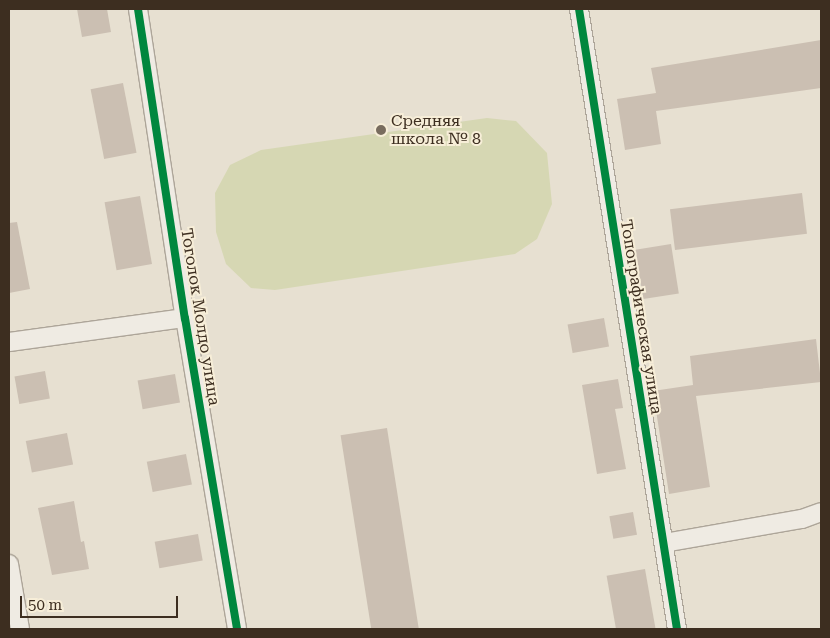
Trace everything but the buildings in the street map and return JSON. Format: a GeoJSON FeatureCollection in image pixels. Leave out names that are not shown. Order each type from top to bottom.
{"type":"FeatureCollection","features":[{"type":"Feature","properties":{"kind":"street","name":"Тоголок Молдо улица"},"geometry":{"type":"LineString","coordinates":[[138,9],[237,629]]}},
{"type":"Feature","properties":{"kind":"street","name":"Топографическая улица"},"geometry":{"type":"LineString","coordinates":[[579,9],[677,629]]}},
{"type":"Feature","properties":{"kind":"street"},"geometry":{"type":"LineString","coordinates":[[9,342],[186,318]]}},
{"type":"Feature","properties":{"kind":"street"},"geometry":{"type":"LineString","coordinates":[[664,543],[802,518],[821,512]]}},
{"type":"Feature","properties":{"kind":"street"},"geometry":{"type":"LineString","coordinates":[[9,564],[20,629]]}},
{"type":"Feature","properties":{"kind":"green space"},"geometry":{"type":"Polygon","coordinates":[[[487,118],[516,121],[547,153],[552,204],[537,239],[515,254],[275,290],[251,288],[226,264],[216,232],[215,193],[230,165],[261,150],[487,118]]]}},
{"type":"Feature","properties":{"kind":"cycle path"},"geometry":{"type":"LineString","coordinates":[[138,9],[185,318],[237,629]]}},
{"type":"Feature","properties":{"kind":"cycle path"},"geometry":{"type":"LineString","coordinates":[[579,9],[677,629]]}},
{"type":"Feature","properties":{"kind":"place","name":"Средняя школа № 8"},"geometry":{"type":"Point","coordinates":[381,130]}}]}
